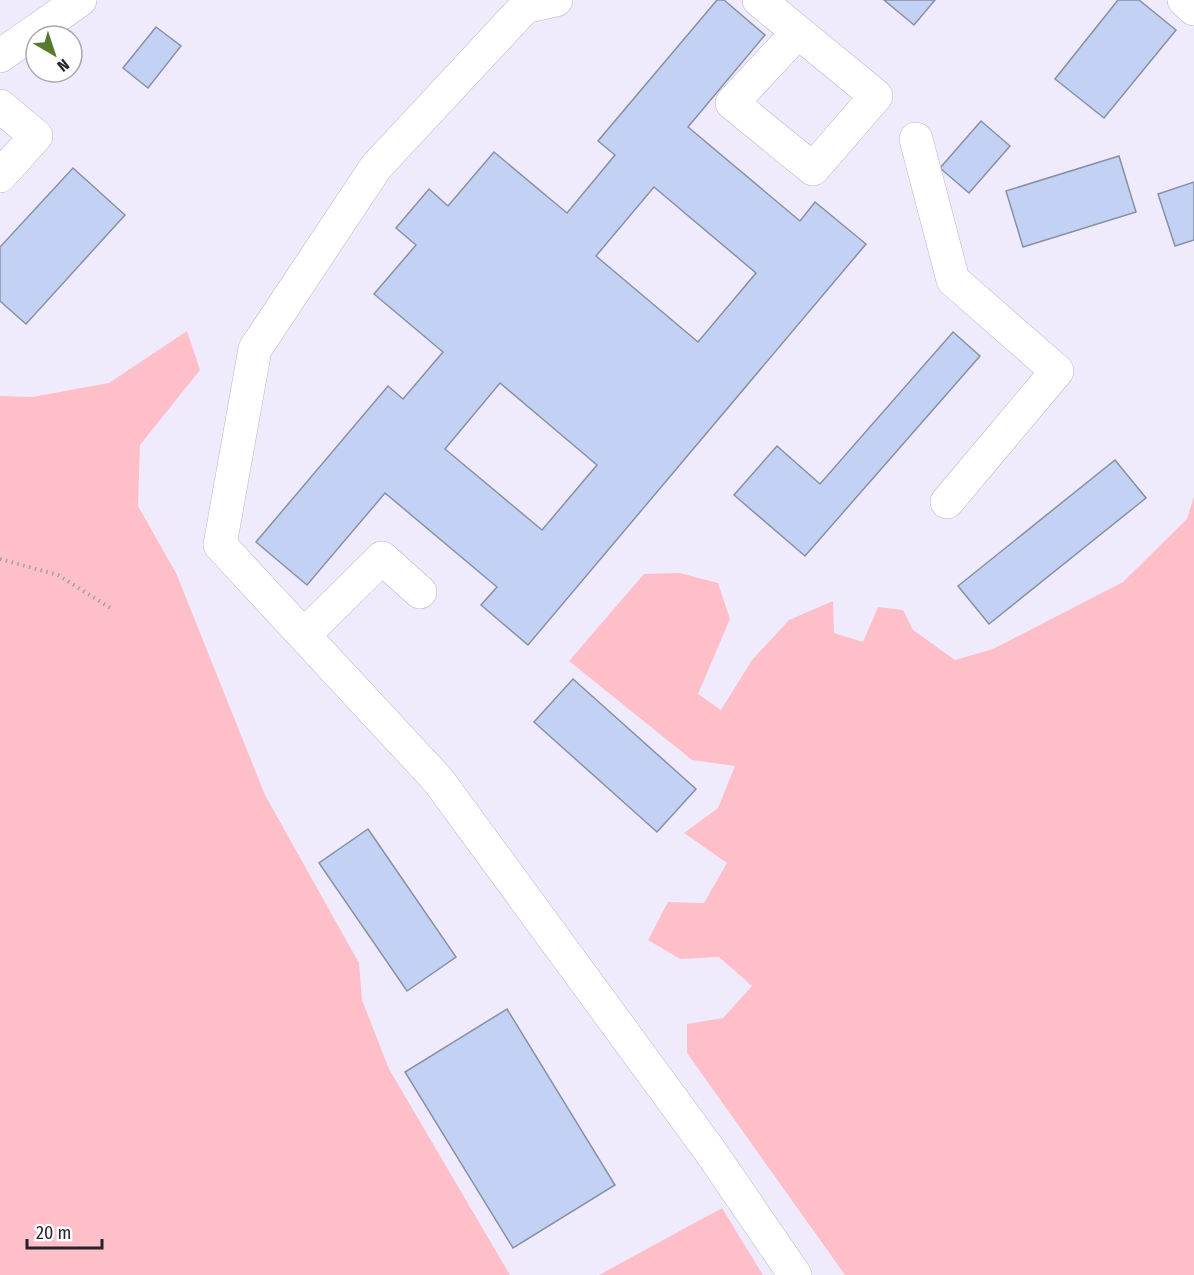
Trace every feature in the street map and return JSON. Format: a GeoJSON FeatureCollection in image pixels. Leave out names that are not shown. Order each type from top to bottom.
{"type":"FeatureCollection","features":[{"type":"Feature","properties":{"kind":"street"},"geometry":{"type":"LineString","coordinates":[[0,56],[80,0]]}},
{"type":"Feature","properties":{"kind":"street"},"geometry":{"type":"LineString","coordinates":[[759,0],[798,32]]}},
{"type":"Feature","properties":{"kind":"street"},"geometry":{"type":"LineString","coordinates":[[1184,0],[1194,9]]}},
{"type":"Feature","properties":{"kind":"street"},"geometry":{"type":"LineString","coordinates":[[533,2],[376,167],[255,349],[220,545],[438,780],[710,1151],[795,1275]]}},
{"type":"Feature","properties":{"kind":"street"},"geometry":{"type":"LineString","coordinates":[[0,106],[36,136],[0,176]]}},
{"type":"Feature","properties":{"kind":"street"},"geometry":{"type":"LineString","coordinates":[[916,139],[953,280],[1057,371],[947,502]]}},
{"type":"Feature","properties":{"kind":"street"},"geometry":{"type":"LineString","coordinates":[[304,635],[382,558],[420,592]]}},
{"type":"Feature","properties":{"kind":"path"},"geometry":{"type":"LineString","coordinates":[[0,559],[58,575],[112,609]]}},
{"type":"Feature","properties":{"kind":"shaded area"},"geometry":{"type":"Polygon","coordinates":[[[0,0],[1194,0],[1194,616],[1048,1275],[401,1275],[0,437],[0,0]]]}},
{"type":"Feature","properties":{"kind":"shaded area"},"geometry":{"type":"Polygon","coordinates":[[[187,331],[200,370],[140,445],[138,506],[176,573],[265,795],[359,963],[362,1000],[389,1069],[510,1275],[0,1275],[0,396],[32,397],[109,383],[187,331]]]}},
{"type":"Feature","properties":{"kind":"shaded area"},"geometry":{"type":"Polygon","coordinates":[[[1194,496],[1194,1275],[845,1275],[687,1053],[687,1024],[723,1018],[752,986],[719,957],[680,959],[648,940],[668,902],[704,903],[727,863],[684,833],[718,808],[735,766],[692,760],[569,661],[644,574],[680,573],[718,583],[730,619],[698,694],[721,710],[752,660],[789,620],[833,601],[834,633],[863,642],[878,607],[903,610],[913,630],[955,660],[993,649],[1123,582],[1187,519],[1194,496]]]}},
{"type":"Feature","properties":{"kind":"shaded area"},"geometry":{"type":"Polygon","coordinates":[[[722,1208],[763,1275],[599,1275],[722,1208]]]}},
{"type":"Feature","properties":{"kind":"building"},"geometry":{"type":"Polygon","coordinates":[[[717,0],[724,0],[765,35],[688,127],[800,221],[815,202],[866,244],[528,645],[481,605],[497,587],[385,493],[307,585],[256,542],[388,386],[403,399],[443,352],[374,294],[416,245],[396,228],[429,189],[448,206],[494,152],[567,213],[615,155],[598,141],[717,0]],[[654,187],[596,256],[698,342],[756,273],[654,187]],[[500,383],[445,449],[542,530],[597,465],[500,383]]]}},
{"type":"Feature","properties":{"kind":"building"},"geometry":{"type":"Polygon","coordinates":[[[884,0],[935,0],[914,25],[884,0]]]}},
{"type":"Feature","properties":{"kind":"building"},"geometry":{"type":"Polygon","coordinates":[[[1118,0],[1139,0],[1176,30],[1104,118],[1055,79],[1118,0]]]}},
{"type":"Feature","properties":{"kind":"building"},"geometry":{"type":"Polygon","coordinates":[[[156,27],[181,46],[148,88],[123,68],[156,27]]]}},
{"type":"Feature","properties":{"kind":"building"},"geometry":{"type":"Polygon","coordinates":[[[981,121],[1010,146],[969,193],[940,168],[981,121]]]}},
{"type":"Feature","properties":{"kind":"building"},"geometry":{"type":"Polygon","coordinates":[[[1119,156],[1136,212],[1023,247],[1006,191],[1119,156]]]}},
{"type":"Feature","properties":{"kind":"building"},"geometry":{"type":"Polygon","coordinates":[[[73,168],[125,215],[26,324],[0,301],[0,247],[73,168]]]}},
{"type":"Feature","properties":{"kind":"building"},"geometry":{"type":"Polygon","coordinates":[[[1194,182],[1194,240],[1175,246],[1158,194],[1194,182]]]}},
{"type":"Feature","properties":{"kind":"building"},"geometry":{"type":"Polygon","coordinates":[[[953,332],[980,356],[805,556],[734,495],[777,446],[820,484],[953,332]]]}},
{"type":"Feature","properties":{"kind":"building"},"geometry":{"type":"Polygon","coordinates":[[[1115,460],[1146,498],[989,624],[958,586],[1115,460]]]}},
{"type":"Feature","properties":{"kind":"building"},"geometry":{"type":"Polygon","coordinates":[[[573,679],[696,789],[657,832],[534,722],[573,679]]]}},
{"type":"Feature","properties":{"kind":"building"},"geometry":{"type":"Polygon","coordinates":[[[368,829],[456,957],[407,991],[319,863],[368,829]]]}},
{"type":"Feature","properties":{"kind":"building"},"geometry":{"type":"Polygon","coordinates":[[[507,1009],[615,1185],[513,1248],[405,1072],[507,1009]]]}}]}
